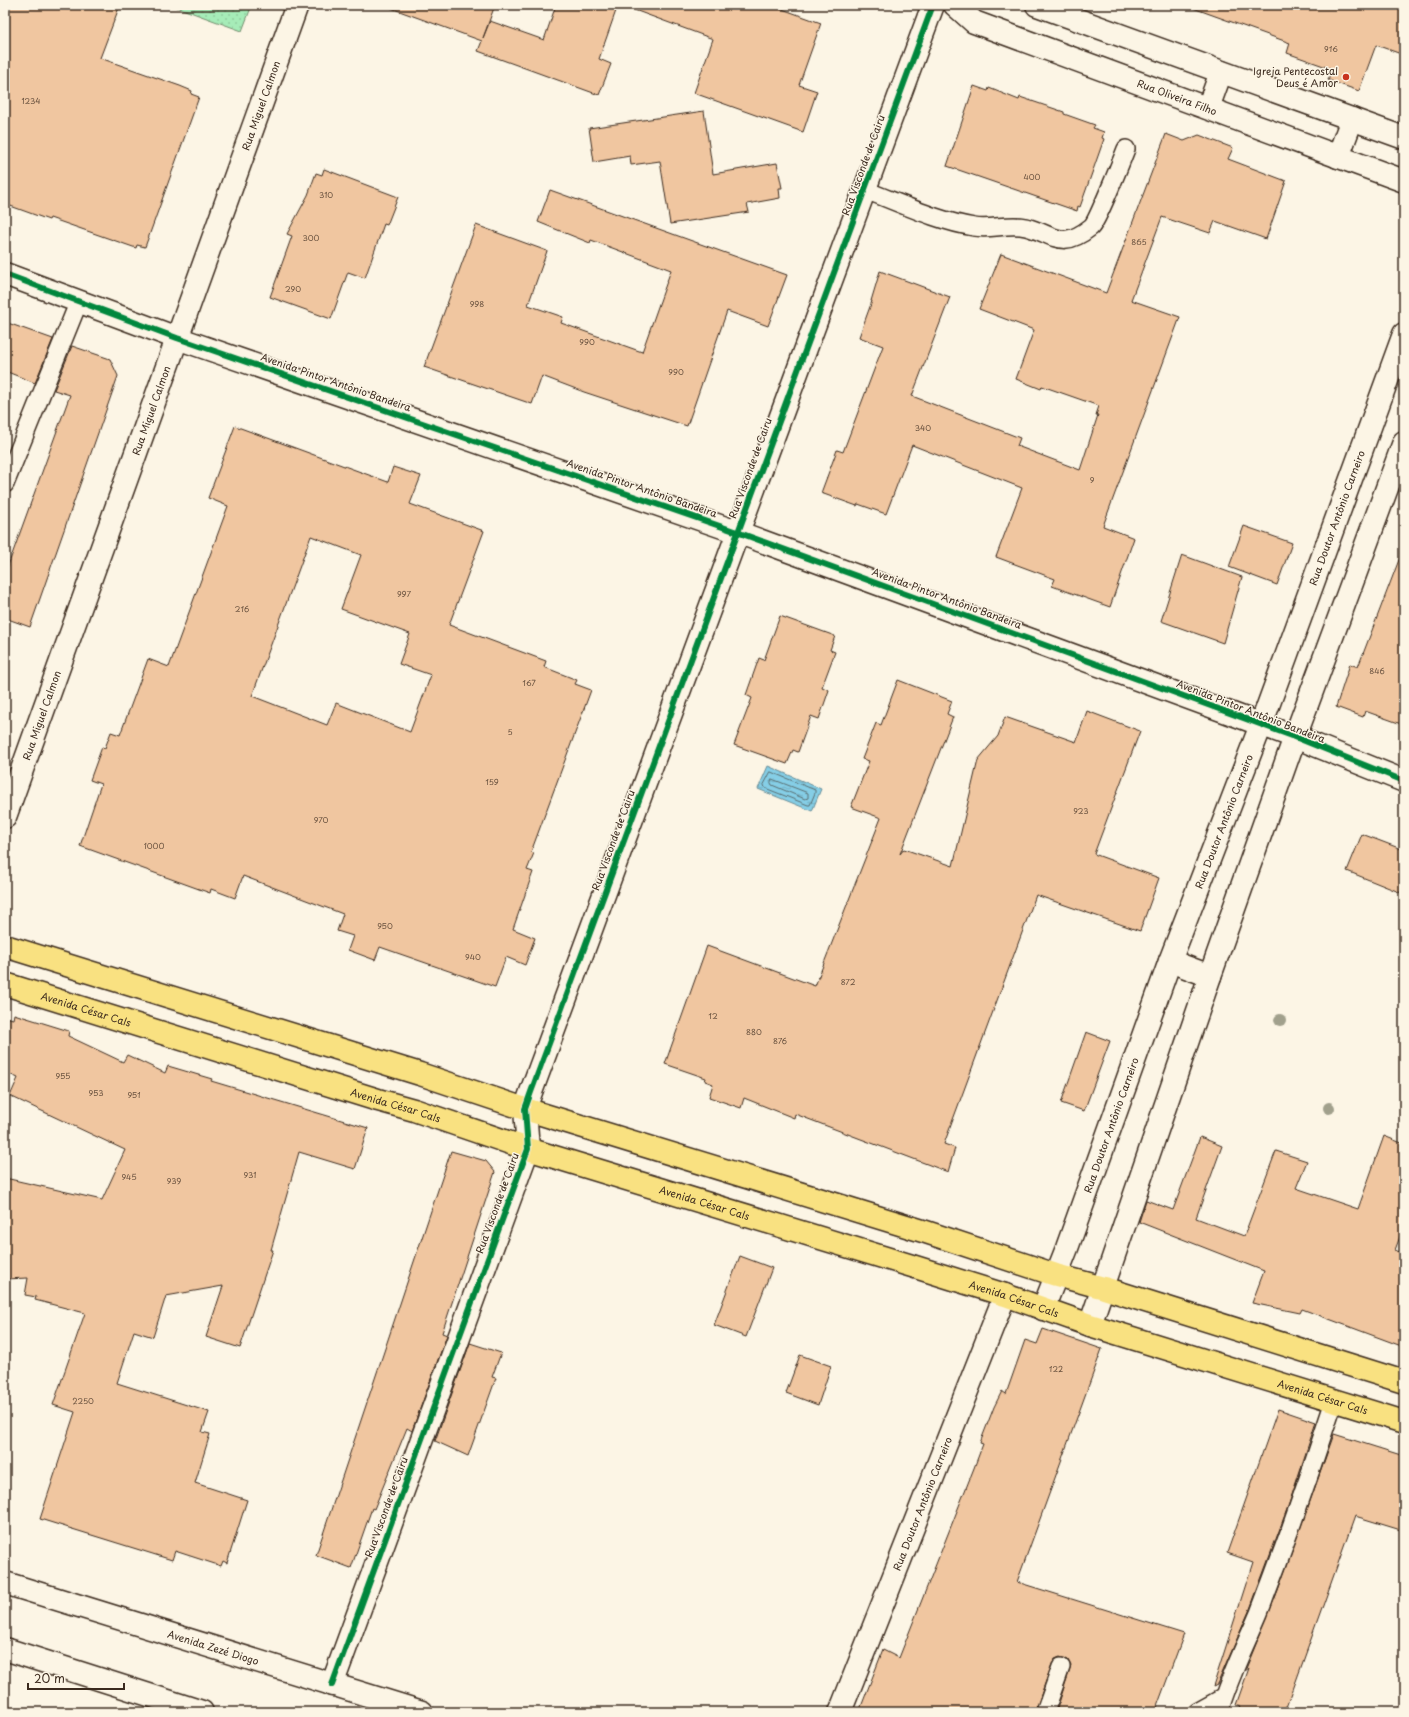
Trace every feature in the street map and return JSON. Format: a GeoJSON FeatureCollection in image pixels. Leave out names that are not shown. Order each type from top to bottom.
{"type":"FeatureCollection","features":[{"type":"Feature","properties":{"kind":"main road"},"geometry":{"type":"LineString","coordinates":[[5,946],[926,1232],[1056,1276],[1104,1288],[1404,1382]]}},
{"type":"Feature","properties":{"kind":"main road","name":"Avenida César Cals"},"geometry":{"type":"LineString","coordinates":[[5,984],[414,1110],[528,1149],[1005,1295],[1090,1325],[1404,1422]]}},
{"type":"Feature","properties":{"kind":"street","name":"Rua Miguel Calmon"},"geometry":{"type":"LineString","coordinates":[[5,817],[297,5]]}},
{"type":"Feature","properties":{"kind":"street","name":"Rua Visconde de Cairu"},"geometry":{"type":"LineString","coordinates":[[332,1685],[528,1149],[526,1109],[737,532],[933,5]]}},
{"type":"Feature","properties":{"kind":"street","name":"Rua Oliveira Filho"},"geometry":{"type":"LineString","coordinates":[[955,5],[974,22],[1404,181]]}},
{"type":"Feature","properties":{"kind":"street"},"geometry":{"type":"LineString","coordinates":[[1037,5],[1404,138]]}},
{"type":"Feature","properties":{"kind":"street"},"geometry":{"type":"LineString","coordinates":[[1208,108],[1221,72]]}},
{"type":"Feature","properties":{"kind":"street"},"geometry":{"type":"LineString","coordinates":[[1338,157],[1352,119]]}},
{"type":"Feature","properties":{"kind":"street","name":"Avenida Pintor Antônio Bandeira"},"geometry":{"type":"LineString","coordinates":[[5,274],[177,338],[737,532],[1295,737],[1404,781]]}},
{"type":"Feature","properties":{"kind":"street","name":"Rua Doutor Antônio Carneiro"},"geometry":{"type":"LineString","coordinates":[[1043,1309],[1170,961],[1261,725],[1404,334]]}},
{"type":"Feature","properties":{"kind":"street"},"geometry":{"type":"LineString","coordinates":[[1090,1325],[1104,1288],[1210,976],[1295,737],[1404,442]]}},
{"type":"Feature","properties":{"kind":"street"},"geometry":{"type":"LineString","coordinates":[[1170,961],[1210,976]]}},
{"type":"Feature","properties":{"kind":"street","name":"Rua Doutor Antônio Carneiro"},"geometry":{"type":"LineString","coordinates":[[840,1712],[1005,1295]]}},
{"type":"Feature","properties":{"kind":"street","name":"Avenida Zezé Diogo"},"geometry":{"type":"LineString","coordinates":[[5,1583],[422,1712]]}},
{"type":"Feature","properties":{"kind":"street"},"geometry":{"type":"LineString","coordinates":[[5,1649],[202,1712]]}},
{"type":"Feature","properties":{"kind":"lane"},"geometry":{"type":"LineString","coordinates":[[864,190],[931,215],[960,223],[986,228],[1026,227],[1060,240],[1075,237],[1092,226],[1126,149]]}},
{"type":"Feature","properties":{"kind":"lane"},"geometry":{"type":"LineString","coordinates":[[5,484],[79,301]]}},
{"type":"Feature","properties":{"kind":"lane"},"geometry":{"type":"LineString","coordinates":[[1197,1712],[1221,1704],[1305,1491],[1334,1401]]}},
{"type":"Feature","properties":{"kind":"lane"},"geometry":{"type":"LineString","coordinates":[[1045,1712],[1062,1667]]}},
{"type":"Feature","properties":{"kind":"green space"},"geometry":{"type":"Polygon","coordinates":[[[171,5],[252,5],[242,31],[171,5]]]}},
{"type":"Feature","properties":{"kind":"water"},"geometry":{"type":"Polygon","coordinates":[[[768,766],[821,789],[812,811],[758,789],[768,766]]]}},
{"type":"Feature","properties":{"kind":"building"},"geometry":{"type":"Polygon","coordinates":[[[10,5],[120,5],[100,58],[180,86],[192,91],[191,94],[199,97],[145,247],[137,245],[136,248],[5,204],[5,17],[10,5]]]}},
{"type":"Feature","properties":{"kind":"building"},"geometry":{"type":"Polygon","coordinates":[[[392,5],[495,5],[483,38],[490,21],[544,40],[556,5],[618,5],[599,59],[611,64],[599,95],[478,51],[482,41],[391,8],[392,5]]]}},
{"type":"Feature","properties":{"kind":"building"},"geometry":{"type":"Polygon","coordinates":[[[629,5],[771,5],[821,23],[799,85],[817,91],[803,132],[694,93],[713,39],[629,8],[629,5]]]}},
{"type":"Feature","properties":{"kind":"building"},"geometry":{"type":"Polygon","coordinates":[[[1194,5],[1404,5],[1404,55],[1376,45],[1359,91],[1328,80],[1332,69],[1287,53],[1290,43],[1193,8],[1194,5]]]}},
{"type":"Feature","properties":{"kind":"building"},"geometry":{"type":"Polygon","coordinates":[[[974,86],[988,91],[989,88],[1019,100],[1020,97],[1064,112],[1064,114],[1095,125],[1093,128],[1104,132],[1102,138],[1104,139],[1080,207],[1078,206],[1077,211],[947,166],[974,86]]]}},
{"type":"Feature","properties":{"kind":"building"},"geometry":{"type":"Polygon","coordinates":[[[704,111],[713,174],[777,163],[782,188],[779,188],[780,198],[747,204],[749,212],[670,224],[660,161],[631,165],[630,156],[594,162],[589,128],[704,111]]]}},
{"type":"Feature","properties":{"kind":"building"},"geometry":{"type":"Polygon","coordinates":[[[1166,134],[1184,141],[1199,135],[1233,148],[1228,159],[1286,181],[1266,239],[1215,221],[1210,233],[1162,217],[1131,300],[1180,317],[1103,526],[1134,538],[1110,607],[1052,586],[1055,579],[996,557],[1022,488],[912,445],[886,514],[858,504],[857,506],[821,493],[837,450],[843,452],[883,346],[859,337],[872,301],[880,271],[950,297],[912,396],[1020,438],[1017,446],[1080,470],[1098,415],[1096,415],[1099,406],[1042,386],[1041,389],[1016,379],[1034,330],[979,309],[1001,254],[1106,293],[1166,134]]]}},
{"type":"Feature","properties":{"kind":"building"},"geometry":{"type":"Polygon","coordinates":[[[324,169],[398,197],[387,225],[384,224],[365,278],[348,272],[331,319],[270,297],[292,236],[287,234],[308,195],[316,173],[322,175],[324,169]]]}},
{"type":"Feature","properties":{"kind":"building"},"geometry":{"type":"Polygon","coordinates":[[[550,190],[787,275],[768,326],[727,311],[687,426],[584,392],[542,376],[532,404],[424,367],[476,225],[547,251],[528,305],[563,317],[561,323],[642,352],[671,270],[591,240],[590,243],[538,222],[550,190]]]}},
{"type":"Feature","properties":{"kind":"building"},"geometry":{"type":"Polygon","coordinates":[[[5,322],[53,339],[35,383],[5,371],[5,322]]]}},
{"type":"Feature","properties":{"kind":"building"},"geometry":{"type":"Polygon","coordinates":[[[72,346],[110,359],[118,376],[30,627],[5,618],[5,574],[70,395],[54,390],[72,346]]]}},
{"type":"Feature","properties":{"kind":"building"},"geometry":{"type":"Polygon","coordinates":[[[235,426],[388,482],[393,467],[421,476],[410,504],[484,531],[449,625],[546,661],[544,667],[577,680],[575,684],[591,690],[531,852],[534,853],[527,870],[533,872],[513,929],[535,938],[525,965],[506,957],[495,987],[380,947],[375,960],[348,950],[353,936],[337,931],[343,914],[243,876],[235,898],[211,889],[210,893],[80,846],[101,784],[90,780],[102,747],[105,748],[111,732],[120,735],[148,659],[169,667],[228,506],[208,498],[235,426]],[[311,536],[252,696],[327,725],[336,703],[410,732],[431,675],[399,664],[410,634],[341,609],[361,555],[311,536]]]}},
{"type":"Feature","properties":{"kind":"building"},"geometry":{"type":"Polygon","coordinates":[[[1244,526],[1292,543],[1277,585],[1229,567],[1244,526]]]}},
{"type":"Feature","properties":{"kind":"building"},"geometry":{"type":"Polygon","coordinates":[[[1402,552],[1404,552],[1404,725],[1365,711],[1363,717],[1336,707],[1350,664],[1358,667],[1402,552]]]}},
{"type":"Feature","properties":{"kind":"building"},"geometry":{"type":"Polygon","coordinates":[[[1182,555],[1242,577],[1223,643],[1161,621],[1182,555]]]}},
{"type":"Feature","properties":{"kind":"building"},"geometry":{"type":"Polygon","coordinates":[[[780,616],[835,636],[830,650],[835,652],[822,687],[829,690],[819,719],[811,716],[798,752],[793,750],[787,764],[734,745],[752,698],[746,695],[759,658],[764,660],[780,616]]]}},
{"type":"Feature","properties":{"kind":"building"},"geometry":{"type":"Polygon","coordinates":[[[898,680],[952,701],[947,714],[953,717],[900,854],[904,849],[953,866],[978,760],[998,736],[1005,717],[1076,742],[1087,711],[1140,731],[1094,854],[1159,878],[1140,931],[1036,895],[944,1144],[955,1148],[948,1172],[795,1114],[794,1118],[744,1098],[741,1108],[709,1097],[713,1084],[705,1081],[706,1078],[665,1064],[707,946],[815,986],[881,818],[851,807],[869,761],[862,759],[876,723],[881,725],[898,680]]]}},
{"type":"Feature","properties":{"kind":"building"},"geometry":{"type":"Polygon","coordinates":[[[1362,834],[1404,850],[1404,894],[1347,871],[1362,834]]]}},
{"type":"Feature","properties":{"kind":"building"},"geometry":{"type":"Polygon","coordinates":[[[14,1014],[69,1031],[68,1036],[123,1062],[127,1055],[165,1073],[168,1066],[212,1079],[211,1081],[368,1128],[355,1169],[299,1152],[271,1250],[273,1250],[240,1348],[206,1337],[223,1286],[166,1296],[153,1337],[134,1331],[117,1383],[209,1412],[202,1432],[210,1434],[195,1483],[247,1500],[227,1563],[223,1561],[221,1566],[175,1551],[172,1560],[40,1519],[75,1412],[53,1405],[85,1313],[35,1300],[36,1297],[25,1295],[28,1278],[5,1279],[5,1178],[102,1200],[125,1150],[10,1096],[18,1078],[5,1072],[5,1017],[13,1019],[14,1014]]]}},
{"type":"Feature","properties":{"kind":"building"},"geometry":{"type":"Polygon","coordinates":[[[1086,1032],[1110,1041],[1084,1111],[1061,1103],[1086,1032]]]}},
{"type":"Feature","properties":{"kind":"building"},"geometry":{"type":"Polygon","coordinates":[[[1384,1136],[1404,1144],[1404,1226],[1395,1250],[1404,1254],[1404,1347],[1302,1309],[1300,1313],[1252,1303],[1264,1271],[1139,1222],[1146,1200],[1173,1210],[1200,1137],[1222,1146],[1196,1218],[1244,1236],[1276,1151],[1307,1161],[1296,1188],[1358,1209],[1384,1136]]]}},
{"type":"Feature","properties":{"kind":"building"},"geometry":{"type":"Polygon","coordinates":[[[451,1151],[486,1161],[495,1172],[442,1333],[447,1335],[412,1431],[407,1428],[374,1509],[372,1508],[351,1568],[316,1555],[451,1151]]]}},
{"type":"Feature","properties":{"kind":"building"},"geometry":{"type":"Polygon","coordinates":[[[740,1256],[772,1268],[746,1337],[714,1325],[740,1256]]]}},
{"type":"Feature","properties":{"kind":"building"},"geometry":{"type":"Polygon","coordinates":[[[1043,1329],[1102,1349],[1017,1582],[1184,1634],[1155,1712],[1056,1712],[1071,1666],[1068,1660],[1060,1657],[1055,1659],[1052,1664],[1035,1712],[859,1712],[883,1650],[899,1658],[974,1468],[983,1444],[980,1443],[994,1407],[1002,1391],[1006,1394],[1025,1340],[1037,1344],[1043,1329]]]}},
{"type":"Feature","properties":{"kind":"building"},"geometry":{"type":"Polygon","coordinates":[[[470,1343],[501,1353],[492,1377],[496,1378],[468,1456],[435,1441],[470,1343]]]}},
{"type":"Feature","properties":{"kind":"building"},"geometry":{"type":"Polygon","coordinates":[[[800,1355],[831,1366],[818,1405],[786,1393],[800,1355]]]}},
{"type":"Feature","properties":{"kind":"building"},"geometry":{"type":"Polygon","coordinates":[[[1278,1409],[1316,1422],[1289,1504],[1250,1609],[1217,1685],[1213,1687],[1253,1562],[1227,1553],[1278,1409]]]}},
{"type":"Feature","properties":{"kind":"building"},"geometry":{"type":"Polygon","coordinates":[[[1334,1434],[1404,1456],[1404,1531],[1355,1516],[1285,1712],[1238,1712],[1241,1707],[1236,1705],[1249,1668],[1245,1671],[1278,1590],[1334,1434]]]}},
{"type":"Feature","properties":{"kind":"cycle path"},"geometry":{"type":"LineString","coordinates":[[332,1685],[528,1149],[525,1109],[531,1092],[933,5]]}},
{"type":"Feature","properties":{"kind":"cycle path"},"geometry":{"type":"LineString","coordinates":[[5,274],[177,338],[737,532],[1295,737],[1404,781]]}},
{"type":"Feature","properties":{"kind":"place","name":"Igreja Pentecostal Deus é Amor"},"geometry":{"type":"Point","coordinates":[1346,77]}}]}
